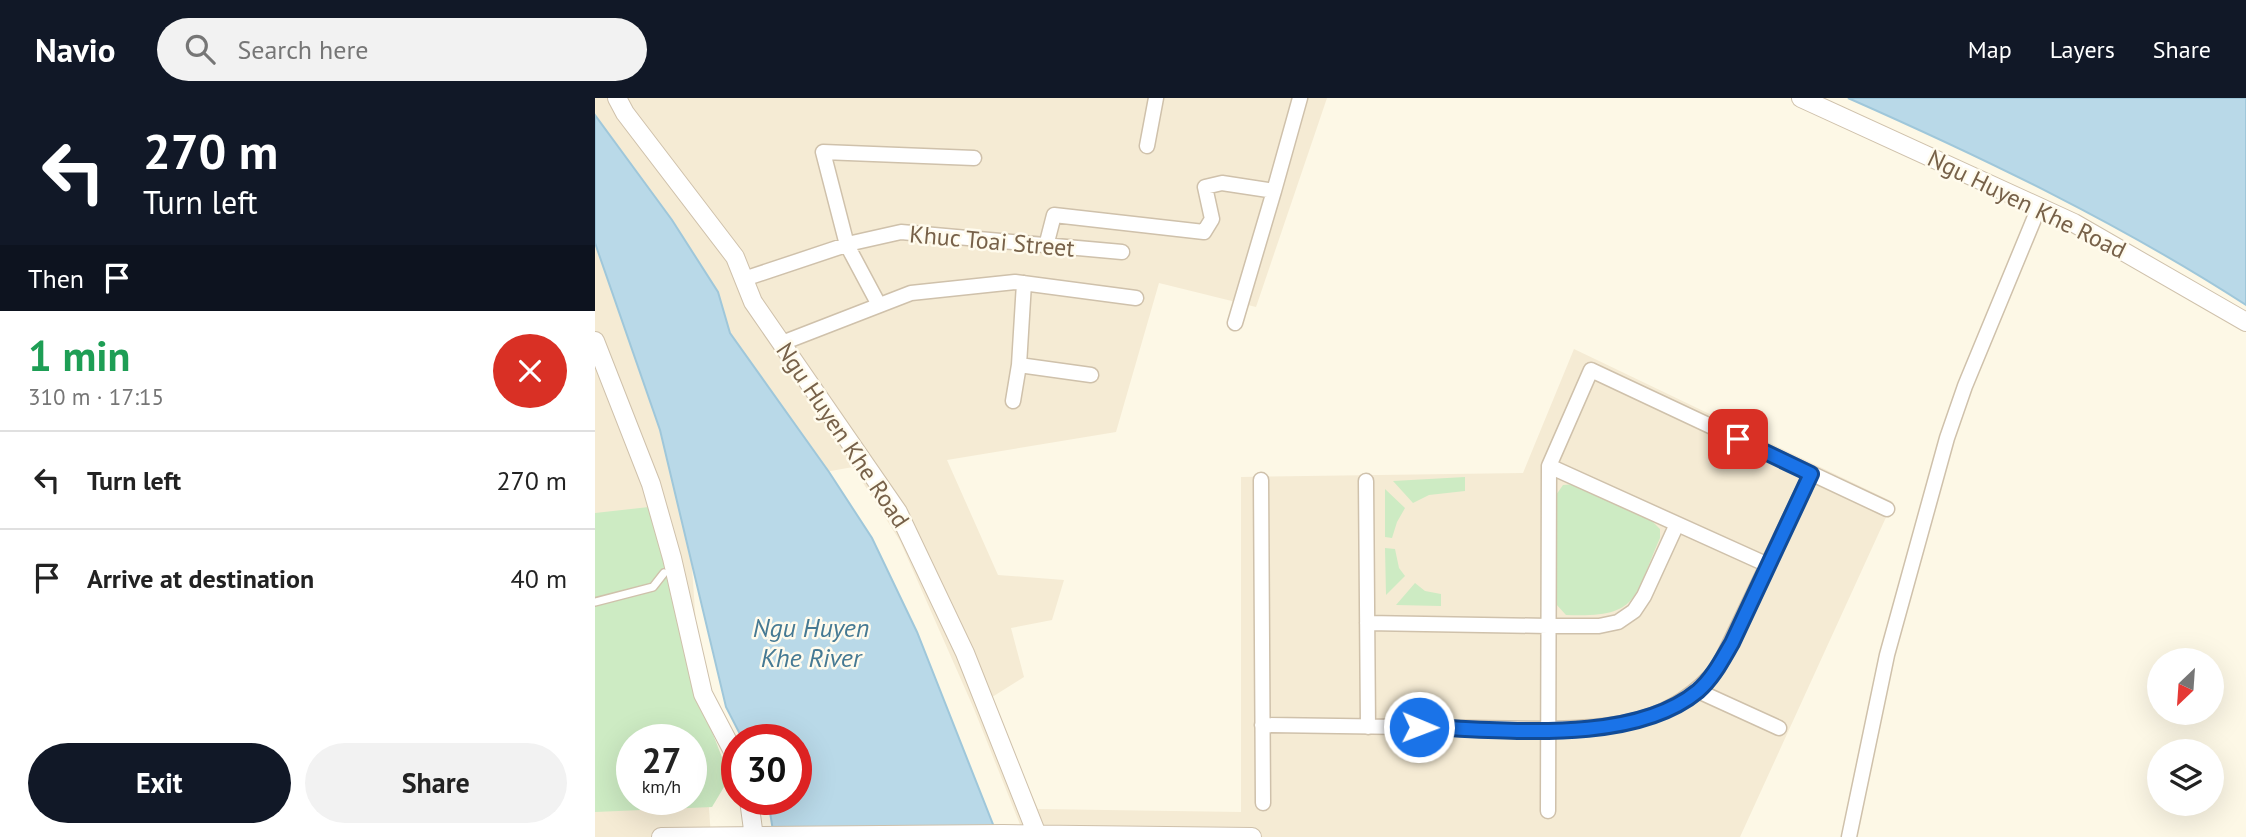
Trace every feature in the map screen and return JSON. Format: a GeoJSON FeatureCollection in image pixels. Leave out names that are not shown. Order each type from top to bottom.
{"type":"FeatureCollection","features":[{"type":"Feature","properties":{"kind":"street","name":"Ngu Huyen Khe Road"},"geometry":{"type":"LineString","coordinates":[[617,98],[625,113],[735,257],[753,302],[898,512],[965,653],[1038,836]]}},
{"type":"Feature","properties":{"kind":"street"},"geometry":{"type":"LineString","coordinates":[[1147,146],[1156,98]]}},
{"type":"Feature","properties":{"kind":"street"},"geometry":{"type":"LineString","coordinates":[[1235,323],[1300,98]]}},
{"type":"Feature","properties":{"kind":"street","name":"Ngu Huyen Khe Road"},"geometry":{"type":"LineString","coordinates":[[1801,98],[2074,223],[2246,322]]}},
{"type":"Feature","properties":{"kind":"street"},"geometry":{"type":"LineString","coordinates":[[879,305],[847,245],[824,152],[974,158]]}},
{"type":"Feature","properties":{"kind":"street"},"geometry":{"type":"LineString","coordinates":[[1046,246],[1054,215],[1204,232],[1212,219],[1205,187],[1222,183],[1274,191]]}},
{"type":"Feature","properties":{"kind":"street"},"geometry":{"type":"LineString","coordinates":[[1849,837],[1887,655],[1947,438],[1965,386],[2039,207]]}},
{"type":"Feature","properties":{"kind":"street","name":"Khuc Toai Street"},"geometry":{"type":"LineString","coordinates":[[744,279],[847,245],[901,232],[1122,252]]}},
{"type":"Feature","properties":{"kind":"street"},"geometry":{"type":"LineString","coordinates":[[1013,401],[1019,365],[1024,284]]}},
{"type":"Feature","properties":{"kind":"street"},"geometry":{"type":"LineString","coordinates":[[782,344],[911,293],[1024,284],[1136,298]]}},
{"type":"Feature","properties":{"kind":"street"},"geometry":{"type":"LineString","coordinates":[[595,341],[651,484],[672,558],[703,694],[721,728]]}},
{"type":"Feature","properties":{"kind":"street"},"geometry":{"type":"LineString","coordinates":[[1019,365],[1091,376]]}},
{"type":"Feature","properties":{"kind":"street"},"geometry":{"type":"LineString","coordinates":[[1548,811],[1549,466],[1591,370],[1887,509]]}},
{"type":"Feature","properties":{"kind":"street"},"geometry":{"type":"LineString","coordinates":[[1549,466],[1768,565]]}},
{"type":"Feature","properties":{"kind":"street"},"geometry":{"type":"LineString","coordinates":[[1262,725],[1549,729],[1589,728],[1649,719],[1698,691],[1727,651],[1811,474]]}},
{"type":"Feature","properties":{"kind":"street"},"geometry":{"type":"LineString","coordinates":[[1261,480],[1263,803]]}},
{"type":"Feature","properties":{"kind":"street"},"geometry":{"type":"LineString","coordinates":[[1366,481],[1368,727]]}},
{"type":"Feature","properties":{"kind":"street"},"geometry":{"type":"LineString","coordinates":[[1367,623],[1599,626],[1618,622],[1633,611],[1644,596],[1677,524]]}},
{"type":"Feature","properties":{"kind":"street"},"geometry":{"type":"LineString","coordinates":[[1698,691],[1779,729]]}},
{"type":"Feature","properties":{"kind":"street"},"geometry":{"type":"LineString","coordinates":[[754,815],[760,836]]}},
{"type":"Feature","properties":{"kind":"street"},"geometry":{"type":"LineString","coordinates":[[661,837],[1003,834],[1252,837]]}},
{"type":"Feature","properties":{"kind":"lane"},"geometry":{"type":"LineString","coordinates":[[595,602],[653,587],[664,573]]}},
{"type":"Feature","properties":{"kind":"shaded area"},"geometry":{"type":"Polygon","coordinates":[[[595,98],[1327,98],[1256,307],[1159,283],[1116,432],[947,460],[998,575],[1064,580],[1052,620],[1011,628],[1024,677],[989,699],[1038,809],[1241,812],[1241,477],[1523,473],[1574,349],[1893,502],[1740,837],[1025,837],[974,709],[900,541],[853,467],[687,497],[703,724],[616,724],[616,815],[707,815],[707,780],[711,837],[595,837],[595,98]]]}},
{"type":"Feature","properties":{"kind":"green space"},"geometry":{"type":"Polygon","coordinates":[[[1465,477],[1465,491],[1429,495],[1413,503],[1393,481],[1465,477]]]}},
{"type":"Feature","properties":{"kind":"green space"},"geometry":{"type":"Polygon","coordinates":[[[1577,484],[1651,520],[1660,529],[1660,538],[1638,590],[1631,601],[1608,613],[1566,615],[1555,603],[1556,495],[1563,485],[1577,484]]]}},
{"type":"Feature","properties":{"kind":"green space"},"geometry":{"type":"Polygon","coordinates":[[[1385,489],[1405,508],[1392,538],[1385,537],[1385,489]]]}},
{"type":"Feature","properties":{"kind":"green space"},"geometry":{"type":"Polygon","coordinates":[[[649,507],[697,693],[721,755],[721,792],[712,807],[707,807],[707,724],[616,724],[616,811],[595,812],[595,513],[649,507]]]}},
{"type":"Feature","properties":{"kind":"green space"},"geometry":{"type":"Polygon","coordinates":[[[1385,548],[1395,549],[1399,568],[1405,576],[1386,595],[1385,548]]]}},
{"type":"Feature","properties":{"kind":"green space"},"geometry":{"type":"Polygon","coordinates":[[[1415,583],[1425,591],[1441,594],[1441,606],[1396,605],[1415,583]]]}},
{"type":"Feature","properties":{"kind":"water"},"geometry":{"type":"Polygon","coordinates":[[[1848,98],[2246,98],[2246,305],[2199,275],[2101,220],[1950,144],[1848,98]]]}},
{"type":"Feature","properties":{"kind":"water","name":"Ngu Huyen Khe River"},"geometry":{"type":"Polygon","coordinates":[[[595,115],[672,220],[718,292],[730,333],[829,472],[872,538],[917,632],[998,837],[774,837],[770,815],[812,815],[812,724],[735,724],[726,707],[660,430],[595,243],[595,115]]]}},
{"type":"Feature","properties":{"kind":"route"},"geometry":{"type":"LineString","coordinates":[[1419,727],[1549,729],[1623,725],[1649,719],[1698,691],[1718,668],[1732,643],[1811,474],[1738,439]]}}]}
